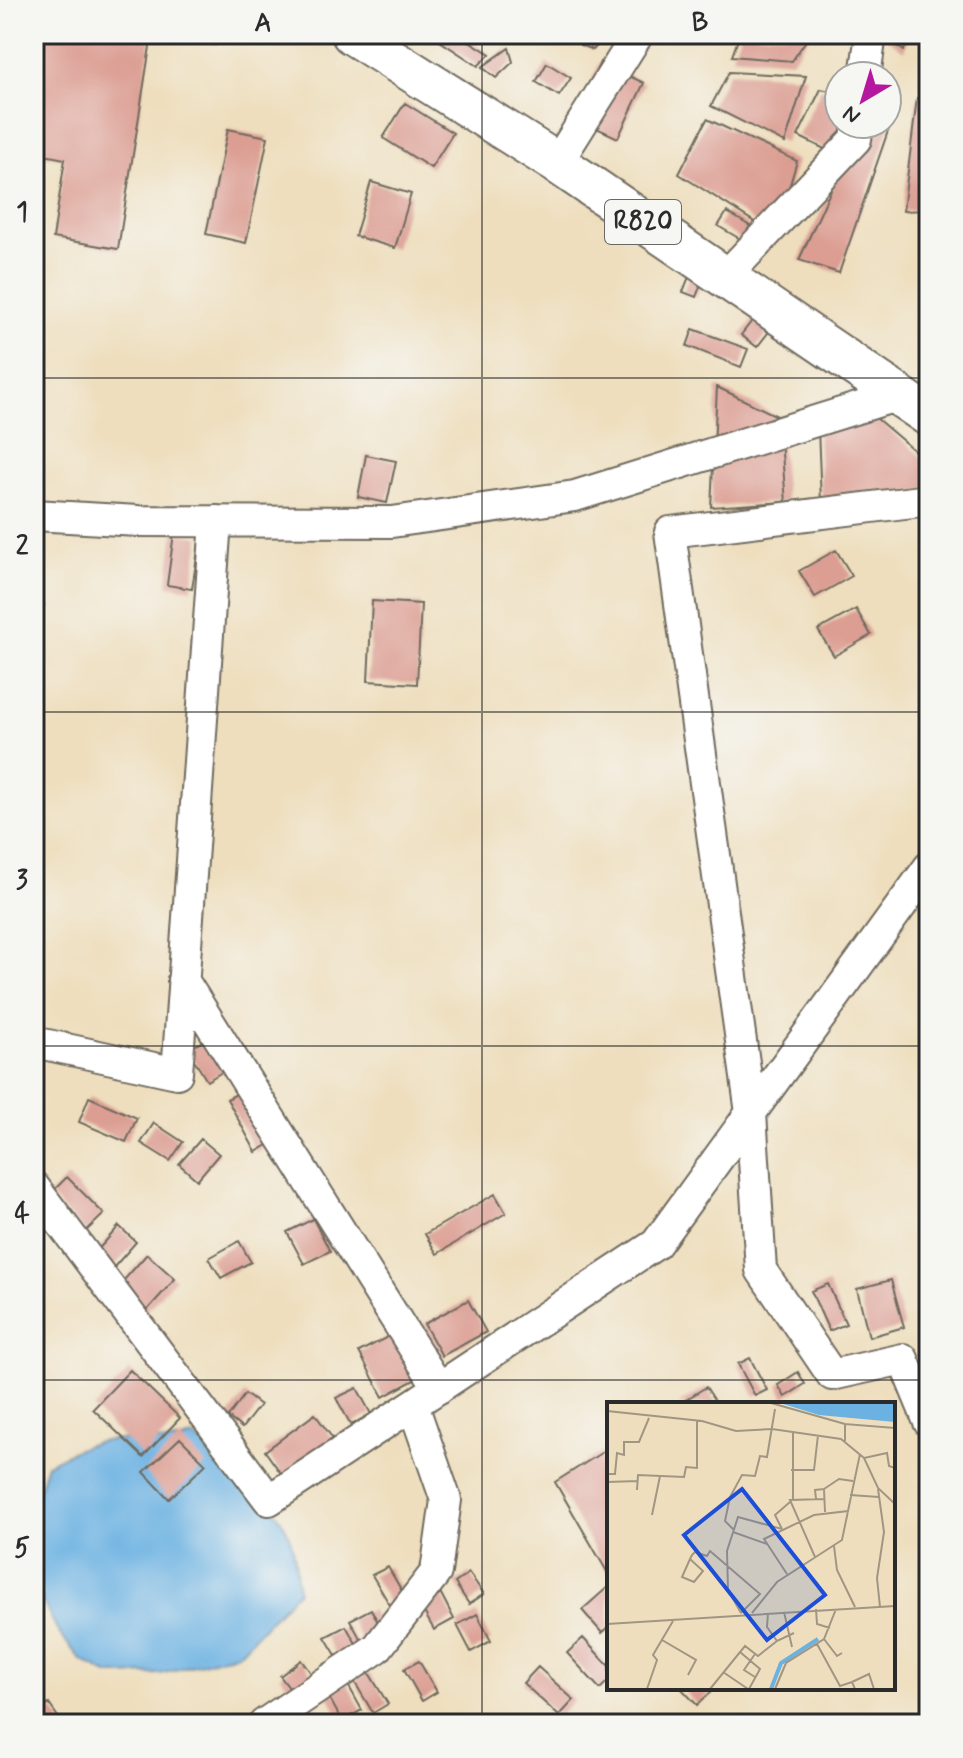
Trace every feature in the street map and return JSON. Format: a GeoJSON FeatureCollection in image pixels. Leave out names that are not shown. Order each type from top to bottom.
{"type":"FeatureCollection","features":[{"type":"Feature","properties":{"kind":"main road","name":"R820"},"geometry":{"type":"LineString","coordinates":[[352,34],[557,163],[914,406]]}},
{"type":"Feature","properties":{"kind":"street"},"geometry":{"type":"LineString","coordinates":[[557,163],[638,34]]}},
{"type":"Feature","properties":{"kind":"street"},"geometry":{"type":"LineString","coordinates":[[867,60],[871,34]]}},
{"type":"Feature","properties":{"kind":"street"},"geometry":{"type":"LineString","coordinates":[[724,278],[855,140]]}},
{"type":"Feature","properties":{"kind":"street"},"geometry":{"type":"LineString","coordinates":[[34,515],[216,521],[392,522],[575,496],[914,406]]}},
{"type":"Feature","properties":{"kind":"street"},"geometry":{"type":"LineString","coordinates":[[929,500],[670,532],[751,1113],[761,1270],[832,1375],[903,1359],[929,1422]]}},
{"type":"Feature","properties":{"kind":"street"},"geometry":{"type":"LineString","coordinates":[[34,1042],[177,1073],[216,521]]}},
{"type":"Feature","properties":{"kind":"street"},"geometry":{"type":"LineString","coordinates":[[35,1189],[269,1500],[656,1244],[929,867]]}},
{"type":"Feature","properties":{"kind":"street"},"geometry":{"type":"LineString","coordinates":[[183,980],[439,1388]]}},
{"type":"Feature","properties":{"kind":"street"},"geometry":{"type":"LineString","coordinates":[[264,1724],[377,1648],[436,1572],[446,1500],[413,1405]]}},
{"type":"Feature","properties":{"kind":"water"},"geometry":{"type":"Polygon","coordinates":[[[192,1437],[239,1473],[280,1518],[292,1544],[298,1591],[239,1653],[160,1674],[109,1675],[81,1660],[59,1633],[34,1585],[34,1504],[47,1464],[102,1441],[172,1442],[192,1437]]]}},
{"type":"Feature","properties":{"kind":"building"},"geometry":{"type":"Polygon","coordinates":[[[34,34],[152,34],[118,249],[53,238],[65,159],[34,153],[34,34]]]}},
{"type":"Feature","properties":{"kind":"building"},"geometry":{"type":"Polygon","coordinates":[[[181,34],[218,34],[215,45],[181,34]]]}},
{"type":"Feature","properties":{"kind":"building"},"geometry":{"type":"Polygon","coordinates":[[[437,34],[458,34],[490,54],[478,66],[434,37],[437,34]]]}},
{"type":"Feature","properties":{"kind":"building"},"geometry":{"type":"Polygon","coordinates":[[[579,34],[606,36],[593,50],[580,45],[579,34]]]}},
{"type":"Feature","properties":{"kind":"building"},"geometry":{"type":"Polygon","coordinates":[[[740,34],[809,36],[792,61],[732,56],[740,34]]]}},
{"type":"Feature","properties":{"kind":"building"},"geometry":{"type":"Polygon","coordinates":[[[881,34],[909,34],[904,51],[881,34]]]}},
{"type":"Feature","properties":{"kind":"building"},"geometry":{"type":"Polygon","coordinates":[[[509,48],[513,62],[496,78],[482,67],[509,48]]]}},
{"type":"Feature","properties":{"kind":"building"},"geometry":{"type":"Polygon","coordinates":[[[600,62],[644,83],[618,138],[575,118],[600,62]]]}},
{"type":"Feature","properties":{"kind":"building"},"geometry":{"type":"Polygon","coordinates":[[[547,63],[571,78],[559,96],[536,82],[547,63]]]}},
{"type":"Feature","properties":{"kind":"building"},"geometry":{"type":"Polygon","coordinates":[[[729,72],[806,76],[785,143],[711,106],[729,72]]]}},
{"type":"Feature","properties":{"kind":"building"},"geometry":{"type":"Polygon","coordinates":[[[821,89],[823,140],[885,140],[839,273],[799,260],[845,159],[798,136],[821,89]]]}},
{"type":"Feature","properties":{"kind":"building"},"geometry":{"type":"Polygon","coordinates":[[[917,98],[929,98],[929,210],[903,211],[917,98]]]}},
{"type":"Feature","properties":{"kind":"building"},"geometry":{"type":"Polygon","coordinates":[[[405,103],[453,133],[431,168],[383,138],[405,103]]]}},
{"type":"Feature","properties":{"kind":"building"},"geometry":{"type":"Polygon","coordinates":[[[707,119],[797,161],[775,235],[679,174],[707,119]]]}},
{"type":"Feature","properties":{"kind":"building"},"geometry":{"type":"Polygon","coordinates":[[[228,129],[268,137],[246,243],[206,234],[228,129]]]}},
{"type":"Feature","properties":{"kind":"building"},"geometry":{"type":"Polygon","coordinates":[[[371,182],[411,194],[395,248],[355,236],[371,182]]]}},
{"type":"Feature","properties":{"kind":"building"},"geometry":{"type":"Polygon","coordinates":[[[727,212],[750,226],[742,240],[718,226],[727,212]]]}},
{"type":"Feature","properties":{"kind":"building"},"geometry":{"type":"Polygon","coordinates":[[[690,274],[703,279],[696,297],[683,292],[690,274]]]}},
{"type":"Feature","properties":{"kind":"building"},"geometry":{"type":"Polygon","coordinates":[[[762,308],[778,320],[757,347],[741,335],[762,308]]]}},
{"type":"Feature","properties":{"kind":"building"},"geometry":{"type":"Polygon","coordinates":[[[693,329],[748,349],[741,367],[687,346],[693,329]]]}},
{"type":"Feature","properties":{"kind":"building"},"geometry":{"type":"Polygon","coordinates":[[[717,387],[779,417],[786,502],[711,507],[717,387]]]}},
{"type":"Feature","properties":{"kind":"building"},"geometry":{"type":"Polygon","coordinates":[[[876,418],[929,463],[929,489],[821,503],[818,428],[876,418]]]}},
{"type":"Feature","properties":{"kind":"building"},"geometry":{"type":"Polygon","coordinates":[[[366,455],[396,461],[387,503],[358,497],[366,455]]]}},
{"type":"Feature","properties":{"kind":"building"},"geometry":{"type":"Polygon","coordinates":[[[174,533],[200,537],[192,589],[167,585],[174,533]]]}},
{"type":"Feature","properties":{"kind":"building"},"geometry":{"type":"Polygon","coordinates":[[[836,550],[852,576],[815,597],[799,571],[836,550]]]}},
{"type":"Feature","properties":{"kind":"building"},"geometry":{"type":"Polygon","coordinates":[[[372,601],[421,604],[417,684],[368,681],[372,601]]]}},
{"type":"Feature","properties":{"kind":"building"},"geometry":{"type":"Polygon","coordinates":[[[34,603],[44,604],[36,658],[34,658],[34,603]]]}},
{"type":"Feature","properties":{"kind":"building"},"geometry":{"type":"Polygon","coordinates":[[[856,609],[871,635],[834,656],[818,630],[856,609]]]}},
{"type":"Feature","properties":{"kind":"building"},"geometry":{"type":"Polygon","coordinates":[[[213,1035],[232,1066],[207,1081],[188,1050],[213,1035]]]}},
{"type":"Feature","properties":{"kind":"building"},"geometry":{"type":"Polygon","coordinates":[[[244,1090],[273,1142],[256,1152],[227,1099],[244,1090]]]}},
{"type":"Feature","properties":{"kind":"building"},"geometry":{"type":"Polygon","coordinates":[[[89,1097],[137,1118],[126,1142],[79,1122],[89,1097]]]}},
{"type":"Feature","properties":{"kind":"building"},"geometry":{"type":"Polygon","coordinates":[[[154,1123],[183,1142],[170,1161],[141,1143],[154,1123]]]}},
{"type":"Feature","properties":{"kind":"building"},"geometry":{"type":"Polygon","coordinates":[[[201,1139],[219,1154],[197,1180],[179,1164],[201,1139]]]}},
{"type":"Feature","properties":{"kind":"building"},"geometry":{"type":"Polygon","coordinates":[[[67,1177],[104,1214],[85,1232],[49,1195],[67,1177]]]}},
{"type":"Feature","properties":{"kind":"building"},"geometry":{"type":"Polygon","coordinates":[[[495,1194],[506,1213],[437,1254],[425,1234],[495,1194]]]}},
{"type":"Feature","properties":{"kind":"building"},"geometry":{"type":"Polygon","coordinates":[[[313,1219],[330,1251],[304,1264],[287,1232],[313,1219]]]}},
{"type":"Feature","properties":{"kind":"building"},"geometry":{"type":"Polygon","coordinates":[[[119,1226],[136,1242],[114,1267],[96,1252],[119,1226]]]}},
{"type":"Feature","properties":{"kind":"building"},"geometry":{"type":"Polygon","coordinates":[[[239,1241],[251,1262],[221,1278],[209,1258],[239,1241]]]}},
{"type":"Feature","properties":{"kind":"building"},"geometry":{"type":"Polygon","coordinates":[[[147,1254],[175,1279],[141,1317],[117,1288],[147,1254]]]}},
{"type":"Feature","properties":{"kind":"building"},"geometry":{"type":"Polygon","coordinates":[[[891,1280],[904,1327],[869,1337],[857,1289],[891,1280]]]}},
{"type":"Feature","properties":{"kind":"building"},"geometry":{"type":"Polygon","coordinates":[[[828,1284],[846,1324],[829,1331],[811,1291],[828,1284]]]}},
{"type":"Feature","properties":{"kind":"building"},"geometry":{"type":"Polygon","coordinates":[[[468,1300],[486,1332],[442,1356],[424,1324],[468,1300]]]}},
{"type":"Feature","properties":{"kind":"building"},"geometry":{"type":"Polygon","coordinates":[[[391,1335],[416,1379],[383,1397],[359,1352],[391,1335]]]}},
{"type":"Feature","properties":{"kind":"building"},"geometry":{"type":"Polygon","coordinates":[[[750,1358],[767,1390],[755,1396],[738,1364],[750,1358]]]}},
{"type":"Feature","properties":{"kind":"building"},"geometry":{"type":"Polygon","coordinates":[[[130,1370],[180,1418],[143,1457],[93,1409],[130,1370]]]}},
{"type":"Feature","properties":{"kind":"building"},"geometry":{"type":"Polygon","coordinates":[[[798,1372],[805,1384],[785,1397],[778,1385],[798,1372]]]}},
{"type":"Feature","properties":{"kind":"building"},"geometry":{"type":"Polygon","coordinates":[[[706,1387],[716,1402],[682,1402],[706,1387]]]}},
{"type":"Feature","properties":{"kind":"building"},"geometry":{"type":"Polygon","coordinates":[[[357,1388],[371,1414],[351,1425],[336,1398],[357,1388]]]}},
{"type":"Feature","properties":{"kind":"building"},"geometry":{"type":"Polygon","coordinates":[[[245,1394],[260,1405],[242,1428],[228,1417],[245,1394]]]}},
{"type":"Feature","properties":{"kind":"building"},"geometry":{"type":"Polygon","coordinates":[[[315,1414],[333,1439],[283,1476],[265,1451],[315,1414]]]}},
{"type":"Feature","properties":{"kind":"building"},"geometry":{"type":"Polygon","coordinates":[[[180,1438],[206,1464],[169,1499],[144,1472],[180,1438]]]}},
{"type":"Feature","properties":{"kind":"building"},"geometry":{"type":"Polygon","coordinates":[[[607,1449],[607,1572],[555,1482],[607,1449]]]}},
{"type":"Feature","properties":{"kind":"building"},"geometry":{"type":"Polygon","coordinates":[[[388,1567],[406,1598],[391,1607],[372,1575],[388,1567]]]}},
{"type":"Feature","properties":{"kind":"building"},"geometry":{"type":"Polygon","coordinates":[[[469,1573],[484,1594],[469,1604],[455,1583],[469,1573]]]}},
{"type":"Feature","properties":{"kind":"building"},"geometry":{"type":"Polygon","coordinates":[[[607,1588],[607,1629],[602,1633],[582,1610],[607,1588]]]}},
{"type":"Feature","properties":{"kind":"building"},"geometry":{"type":"Polygon","coordinates":[[[440,1592],[454,1619],[434,1630],[419,1603],[440,1592]]]}},
{"type":"Feature","properties":{"kind":"building"},"geometry":{"type":"Polygon","coordinates":[[[371,1609],[385,1636],[365,1647],[350,1620],[371,1609]]]}},
{"type":"Feature","properties":{"kind":"building"},"geometry":{"type":"Polygon","coordinates":[[[477,1614],[491,1641],[471,1652],[457,1625],[477,1614]]]}},
{"type":"Feature","properties":{"kind":"building"},"geometry":{"type":"Polygon","coordinates":[[[346,1626],[362,1654],[342,1665],[325,1637],[346,1626]]]}},
{"type":"Feature","properties":{"kind":"building"},"geometry":{"type":"Polygon","coordinates":[[[583,1638],[607,1664],[607,1682],[600,1689],[567,1653],[583,1638]]]}},
{"type":"Feature","properties":{"kind":"building"},"geometry":{"type":"Polygon","coordinates":[[[301,1660],[314,1677],[293,1693],[280,1676],[301,1660]]]}},
{"type":"Feature","properties":{"kind":"building"},"geometry":{"type":"Polygon","coordinates":[[[419,1661],[437,1692],[422,1701],[404,1669],[419,1661]]]}},
{"type":"Feature","properties":{"kind":"building"},"geometry":{"type":"Polygon","coordinates":[[[538,1667],[574,1700],[559,1716],[523,1683],[538,1667]]]}},
{"type":"Feature","properties":{"kind":"building"},"geometry":{"type":"Polygon","coordinates":[[[369,1673],[388,1704],[373,1713],[354,1681],[369,1673]]]}},
{"type":"Feature","properties":{"kind":"building"},"geometry":{"type":"Polygon","coordinates":[[[347,1683],[362,1710],[342,1721],[327,1694],[347,1683]]]}},
{"type":"Feature","properties":{"kind":"building"},"geometry":{"type":"Polygon","coordinates":[[[683,1690],[713,1690],[697,1705],[683,1690]]]}},
{"type":"Feature","properties":{"kind":"building"},"geometry":{"type":"Polygon","coordinates":[[[49,1704],[63,1724],[40,1724],[34,1715],[49,1704]]]}}]}
